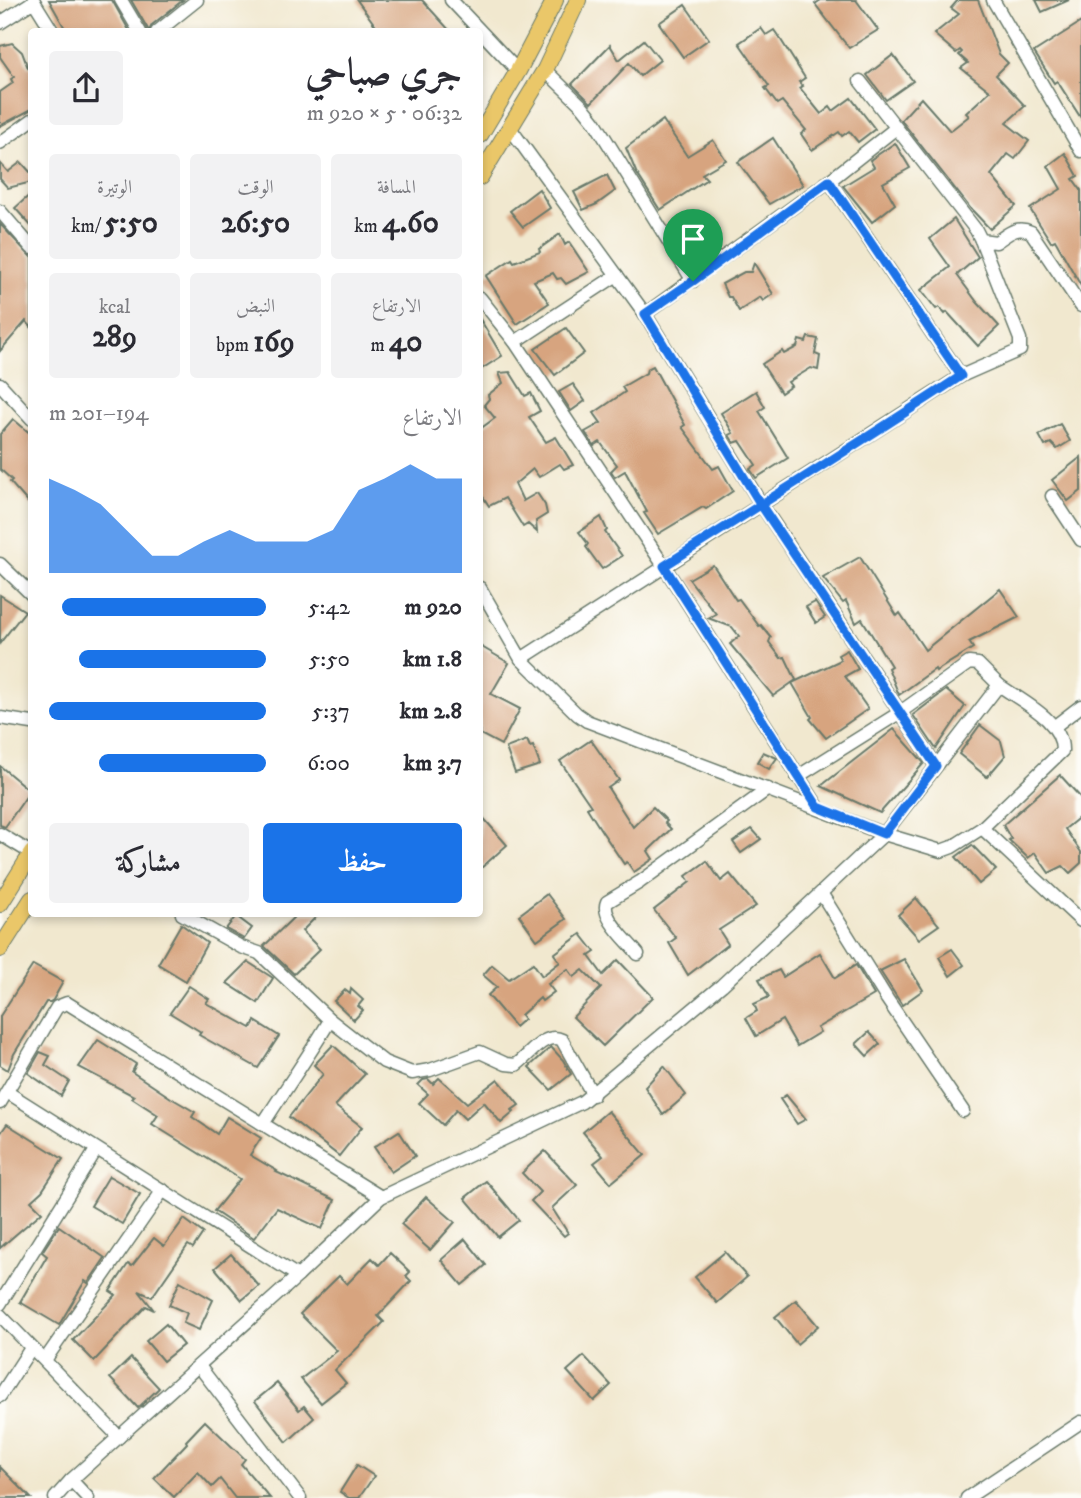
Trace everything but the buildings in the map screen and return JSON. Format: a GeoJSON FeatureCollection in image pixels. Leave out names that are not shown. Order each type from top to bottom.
{"type":"FeatureCollection","features":[{"type":"Feature","properties":{"kind":"main road"},"geometry":{"type":"LineString","coordinates":[[483,130],[555,0]]}},
{"type":"Feature","properties":{"kind":"main road"},"geometry":{"type":"LineString","coordinates":[[483,172],[545,70],[578,0]]}},
{"type":"Feature","properties":{"kind":"main road"},"geometry":{"type":"LineString","coordinates":[[0,904],[28,858]]}},
{"type":"Feature","properties":{"kind":"main road"},"geometry":{"type":"LineString","coordinates":[[0,949],[28,905]]}},
{"type":"Feature","properties":{"kind":"street"},"geometry":{"type":"LineString","coordinates":[[121,0],[138,28]]}},
{"type":"Feature","properties":{"kind":"street"},"geometry":{"type":"LineString","coordinates":[[162,28],[197,0]]}},
{"type":"Feature","properties":{"kind":"street"},"geometry":{"type":"LineString","coordinates":[[451,0],[477,28]]}},
{"type":"Feature","properties":{"kind":"street"},"geometry":{"type":"LineString","coordinates":[[993,0],[1081,152]]}},
{"type":"Feature","properties":{"kind":"street"},"geometry":{"type":"LineString","coordinates":[[0,23],[34,1],[51,28]]}},
{"type":"Feature","properties":{"kind":"street"},"geometry":{"type":"LineString","coordinates":[[483,34],[518,71]]}},
{"type":"Feature","properties":{"kind":"street"},"geometry":{"type":"LineString","coordinates":[[545,70],[595,122],[693,281]]}},
{"type":"Feature","properties":{"kind":"street"},"geometry":{"type":"LineString","coordinates":[[521,659],[961,376],[1020,350],[976,230],[860,81]]}},
{"type":"Feature","properties":{"kind":"street"},"geometry":{"type":"LineString","coordinates":[[0,143],[28,123]]}},
{"type":"Feature","properties":{"kind":"street"},"geometry":{"type":"LineString","coordinates":[[510,128],[645,314],[761,505],[936,766]]}},
{"type":"Feature","properties":{"kind":"street"},"geometry":{"type":"LineString","coordinates":[[645,314],[829,181],[896,128]]}},
{"type":"Feature","properties":{"kind":"street"},"geometry":{"type":"LineString","coordinates":[[829,181],[961,376]]}},
{"type":"Feature","properties":{"kind":"street"},"geometry":{"type":"LineString","coordinates":[[0,211],[28,243]]}},
{"type":"Feature","properties":{"kind":"street"},"geometry":{"type":"LineString","coordinates":[[981,240],[996,242],[1022,228],[1031,232],[1081,306]]}},
{"type":"Feature","properties":{"kind":"street"},"geometry":{"type":"LineString","coordinates":[[515,342],[617,275]]}},
{"type":"Feature","properties":{"kind":"street"},"geometry":{"type":"LineString","coordinates":[[483,302],[515,342],[664,566],[818,807]]}},
{"type":"Feature","properties":{"kind":"street"},"geometry":{"type":"LineString","coordinates":[[0,384],[28,415]]}},
{"type":"Feature","properties":{"kind":"street"},"geometry":{"type":"LineString","coordinates":[[1052,496],[1081,540]]}},
{"type":"Feature","properties":{"kind":"street"},"geometry":{"type":"LineString","coordinates":[[0,564],[28,591]]}},
{"type":"Feature","properties":{"kind":"street"},"geometry":{"type":"LineString","coordinates":[[483,593],[521,659],[587,721],[884,834],[941,851],[982,828],[1058,757],[1062,751],[1062,743],[1055,726],[999,685],[978,664],[969,663],[899,713],[797,777]]}},
{"type":"Feature","properties":{"kind":"street"},"geometry":{"type":"LineString","coordinates":[[55,1498],[71,1480],[298,1276],[381,1197],[593,1095],[722,985],[884,834],[999,685]]}},
{"type":"Feature","properties":{"kind":"street"},"geometry":{"type":"LineString","coordinates":[[1055,726],[1081,706]]}},
{"type":"Feature","properties":{"kind":"street"},"geometry":{"type":"LineString","coordinates":[[0,718],[28,722]]}},
{"type":"Feature","properties":{"kind":"street"},"geometry":{"type":"LineString","coordinates":[[638,954],[606,915],[607,902],[640,882],[768,789]]}},
{"type":"Feature","properties":{"kind":"street"},"geometry":{"type":"LineString","coordinates":[[982,828],[1081,921]]}},
{"type":"Feature","properties":{"kind":"street"},"geometry":{"type":"LineString","coordinates":[[0,834],[28,851]]}},
{"type":"Feature","properties":{"kind":"street"},"geometry":{"type":"LineString","coordinates":[[821,893],[887,999],[963,1111]]}},
{"type":"Feature","properties":{"kind":"street"},"geometry":{"type":"LineString","coordinates":[[187,917],[241,947],[259,953],[330,1020],[384,1062],[412,1073],[430,1070],[480,1052],[506,1064],[516,1065],[548,1038],[555,1037],[562,1040],[593,1095]]}},
{"type":"Feature","properties":{"kind":"street"},"geometry":{"type":"LineString","coordinates":[[298,1276],[163,1190],[4,1098],[57,1007],[67,1003],[381,1197]]}},
{"type":"Feature","properties":{"kind":"street"},"geometry":{"type":"LineString","coordinates":[[263,1124],[288,1083],[309,1057],[330,1020]]}},
{"type":"Feature","properties":{"kind":"street"},"geometry":{"type":"LineString","coordinates":[[0,1304],[96,1150]]}},
{"type":"Feature","properties":{"kind":"street"},"geometry":{"type":"LineString","coordinates":[[45,1360],[163,1190]]}},
{"type":"Feature","properties":{"kind":"street"},"geometry":{"type":"LineString","coordinates":[[0,1315],[119,1437]]}},
{"type":"Feature","properties":{"kind":"street"},"geometry":{"type":"LineString","coordinates":[[0,1396],[31,1348]]}},
{"type":"Feature","properties":{"kind":"street"},"geometry":{"type":"LineString","coordinates":[[199,1366],[300,1498]]}},
{"type":"Feature","properties":{"kind":"street"},"geometry":{"type":"LineString","coordinates":[[967,1498],[1081,1422]]}},
{"type":"Feature","properties":{"kind":"street"},"geometry":{"type":"LineString","coordinates":[[71,1480],[88,1498]]}},
{"type":"Feature","properties":{"kind":"route"},"geometry":{"type":"LineString","coordinates":[[693,281],[645,314],[761,505],[936,766],[884,834],[818,807],[664,566],[713,535],[761,505],[818,469],[874,434],[961,376],[829,181],[693,281]]}}]}
